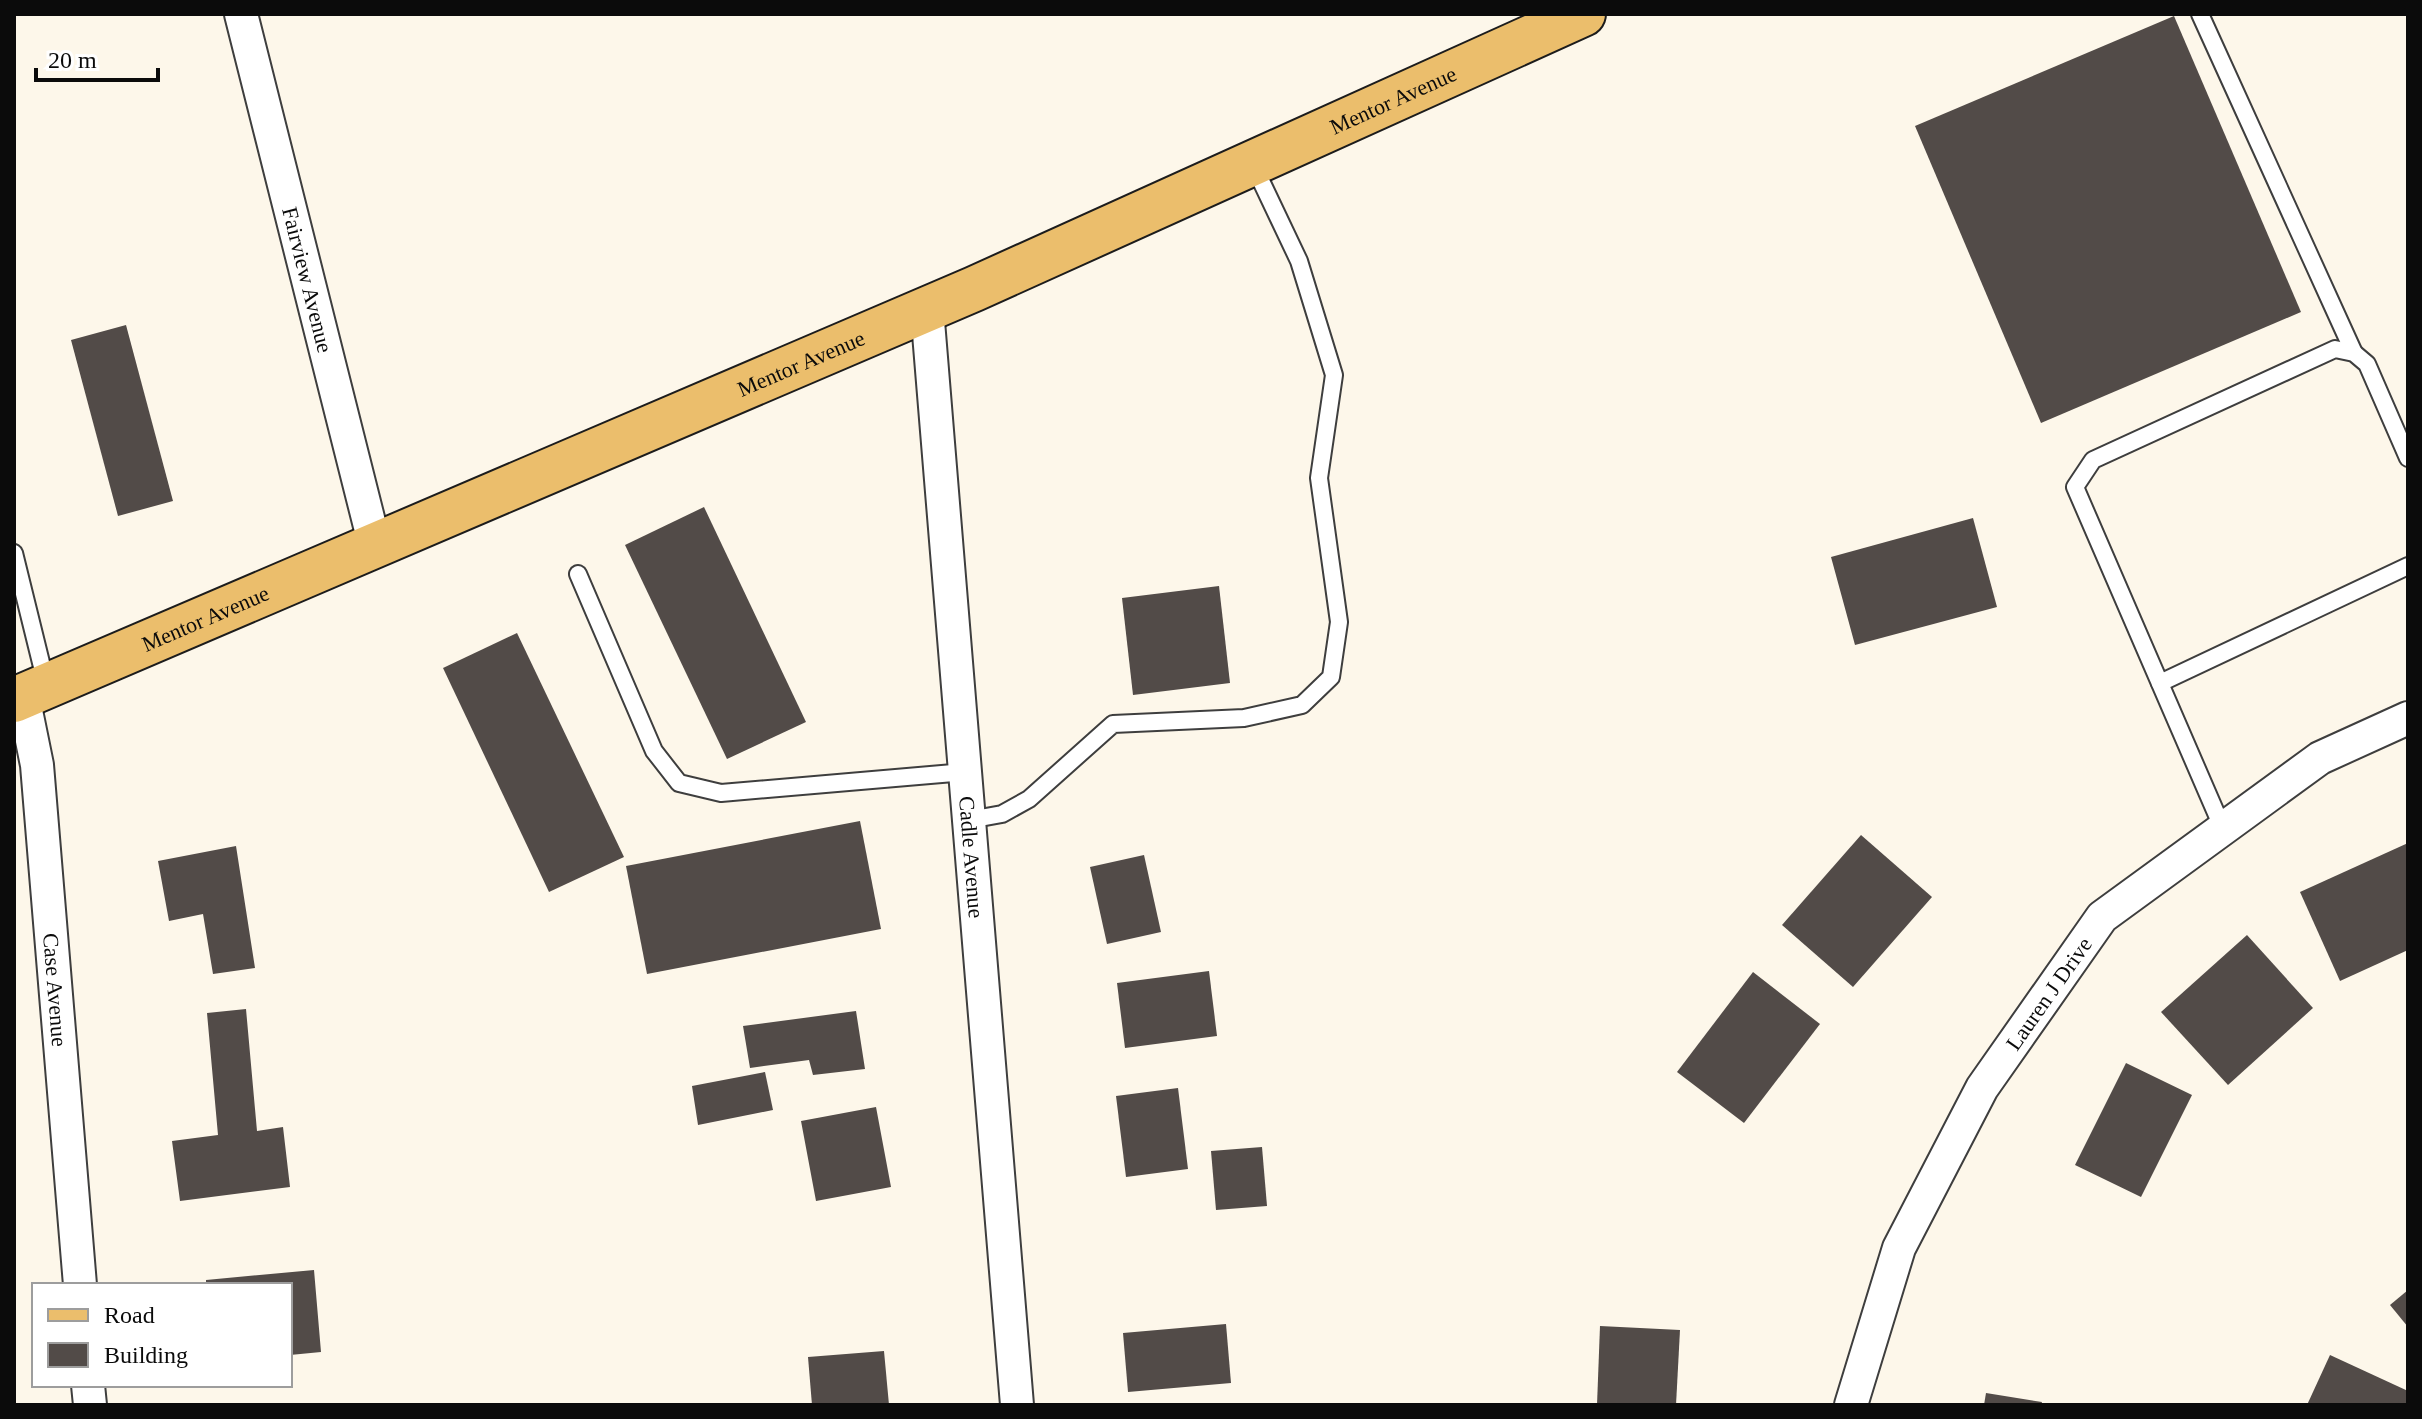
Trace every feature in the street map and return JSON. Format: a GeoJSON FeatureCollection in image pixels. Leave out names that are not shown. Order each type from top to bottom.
{"type":"FeatureCollection","features":[{"type":"Feature","properties":{"kind":"main road","name":"Mentor Avenue"},"geometry":{"type":"LineString","coordinates":[[28,694],[927,309],[1583,14]]}},
{"type":"Feature","properties":{"kind":"street","name":"Fairview Avenue"},"geometry":{"type":"LineString","coordinates":[[241,14],[375,546]]}},
{"type":"Feature","properties":{"kind":"street","name":"Cadle Avenue"},"geometry":{"type":"LineString","coordinates":[[927,309],[1017,1405]]}},
{"type":"Feature","properties":{"kind":"street","name":"Case Avenue"},"geometry":{"type":"LineString","coordinates":[[28,694],[37,765],[80,1283]]}},
{"type":"Feature","properties":{"kind":"street","name":"Lauren J Drive"},"geometry":{"type":"LineString","coordinates":[[1851,1405],[1899,1248],[1982,1088],[2102,917],[2320,758],[2408,718]]}},
{"type":"Feature","properties":{"kind":"lane"},"geometry":{"type":"LineString","coordinates":[[2200,14],[2354,353],[2367,364],[2408,458]]}},
{"type":"Feature","properties":{"kind":"lane"},"geometry":{"type":"LineString","coordinates":[[969,820],[1002,814],[1029,799],[1113,724],[1244,718],[1302,705],[1331,677],[1339,622],[1319,478],[1334,375],[1299,261],[1252,163]]}},
{"type":"Feature","properties":{"kind":"lane"},"geometry":{"type":"LineString","coordinates":[[2223,829],[2075,487],[2093,460],[2335,349],[2354,353]]}},
{"type":"Feature","properties":{"kind":"lane"},"geometry":{"type":"LineString","coordinates":[[14,553],[28,694]]}},
{"type":"Feature","properties":{"kind":"lane"},"geometry":{"type":"LineString","coordinates":[[2160,683],[2408,566]]}},
{"type":"Feature","properties":{"kind":"lane"},"geometry":{"type":"LineString","coordinates":[[578,574],[654,751],[679,783],[721,793],[965,772]]}},
{"type":"Feature","properties":{"kind":"building"},"geometry":{"type":"Polygon","coordinates":[[[2174,16],[2301,312],[2041,423],[1915,126],[2174,16]]]}},
{"type":"Feature","properties":{"kind":"building"},"geometry":{"type":"Polygon","coordinates":[[[126,325],[173,501],[118,516],[71,340],[126,325]]]}},
{"type":"Feature","properties":{"kind":"building"},"geometry":{"type":"Polygon","coordinates":[[[704,507],[806,722],[727,759],[625,545],[704,507]]]}},
{"type":"Feature","properties":{"kind":"building"},"geometry":{"type":"Polygon","coordinates":[[[1973,518],[1997,607],[1855,645],[1831,557],[1973,518]]]}},
{"type":"Feature","properties":{"kind":"building"},"geometry":{"type":"Polygon","coordinates":[[[1219,586],[1230,683],[1133,695],[1122,598],[1219,586]]]}},
{"type":"Feature","properties":{"kind":"building"},"geometry":{"type":"Polygon","coordinates":[[[517,633],[624,857],[549,892],[443,668],[517,633]]]}},
{"type":"Feature","properties":{"kind":"building"},"geometry":{"type":"Polygon","coordinates":[[[860,821],[881,929],[647,974],[626,866],[860,821]]]}},
{"type":"Feature","properties":{"kind":"building"},"geometry":{"type":"Polygon","coordinates":[[[1861,835],[1932,897],[1853,987],[1782,925],[1861,835]]]}},
{"type":"Feature","properties":{"kind":"building"},"geometry":{"type":"Polygon","coordinates":[[[2408,843],[2408,950],[2340,981],[2300,892],[2408,843]]]}},
{"type":"Feature","properties":{"kind":"building"},"geometry":{"type":"Polygon","coordinates":[[[236,846],[255,968],[213,974],[203,914],[169,921],[158,861],[236,846]]]}},
{"type":"Feature","properties":{"kind":"building"},"geometry":{"type":"Polygon","coordinates":[[[1144,855],[1161,932],[1107,944],[1090,867],[1144,855]]]}},
{"type":"Feature","properties":{"kind":"building"},"geometry":{"type":"Polygon","coordinates":[[[2247,935],[2313,1008],[2228,1085],[2161,1012],[2247,935]]]}},
{"type":"Feature","properties":{"kind":"building"},"geometry":{"type":"Polygon","coordinates":[[[1209,971],[1217,1036],[1125,1048],[1117,983],[1209,971]]]}},
{"type":"Feature","properties":{"kind":"building"},"geometry":{"type":"Polygon","coordinates":[[[1753,972],[1820,1024],[1744,1123],[1677,1072],[1753,972]]]}},
{"type":"Feature","properties":{"kind":"building"},"geometry":{"type":"Polygon","coordinates":[[[246,1009],[257,1131],[283,1127],[290,1187],[180,1201],[172,1141],[218,1135],[207,1013],[246,1009]]]}},
{"type":"Feature","properties":{"kind":"building"},"geometry":{"type":"Polygon","coordinates":[[[856,1011],[865,1069],[813,1075],[809,1060],[750,1068],[743,1026],[856,1011]]]}},
{"type":"Feature","properties":{"kind":"building"},"geometry":{"type":"Polygon","coordinates":[[[2126,1063],[2192,1095],[2141,1197],[2075,1165],[2126,1063]]]}},
{"type":"Feature","properties":{"kind":"building"},"geometry":{"type":"Polygon","coordinates":[[[765,1072],[773,1110],[698,1125],[692,1086],[765,1072]]]}},
{"type":"Feature","properties":{"kind":"building"},"geometry":{"type":"Polygon","coordinates":[[[1178,1088],[1188,1169],[1126,1177],[1116,1096],[1178,1088]]]}},
{"type":"Feature","properties":{"kind":"building"},"geometry":{"type":"Polygon","coordinates":[[[876,1107],[891,1187],[816,1201],[801,1121],[876,1107]]]}},
{"type":"Feature","properties":{"kind":"building"},"geometry":{"type":"Polygon","coordinates":[[[1262,1147],[1267,1206],[1216,1210],[1211,1151],[1262,1147]]]}},
{"type":"Feature","properties":{"kind":"building"},"geometry":{"type":"Polygon","coordinates":[[[314,1270],[321,1352],[292,1355],[292,1283],[206,1283],[206,1280],[314,1270]]]}},
{"type":"Feature","properties":{"kind":"building"},"geometry":{"type":"Polygon","coordinates":[[[2408,1290],[2408,1327],[2390,1305],[2408,1290]]]}},
{"type":"Feature","properties":{"kind":"building"},"geometry":{"type":"Polygon","coordinates":[[[1226,1324],[1231,1383],[1128,1392],[1123,1333],[1226,1324]]]}},
{"type":"Feature","properties":{"kind":"building"},"geometry":{"type":"Polygon","coordinates":[[[1600,1326],[1680,1330],[1676,1405],[1597,1405],[1600,1326]]]}},
{"type":"Feature","properties":{"kind":"building"},"geometry":{"type":"Polygon","coordinates":[[[884,1351],[889,1405],[812,1405],[808,1357],[884,1351]]]}},
{"type":"Feature","properties":{"kind":"building"},"geometry":{"type":"Polygon","coordinates":[[[2330,1355],[2408,1391],[2408,1405],[2307,1405],[2330,1355]]]}},
{"type":"Feature","properties":{"kind":"building"},"geometry":{"type":"Polygon","coordinates":[[[1986,1393],[2042,1402],[2041,1405],[1984,1405],[1986,1393]]]}}]}
